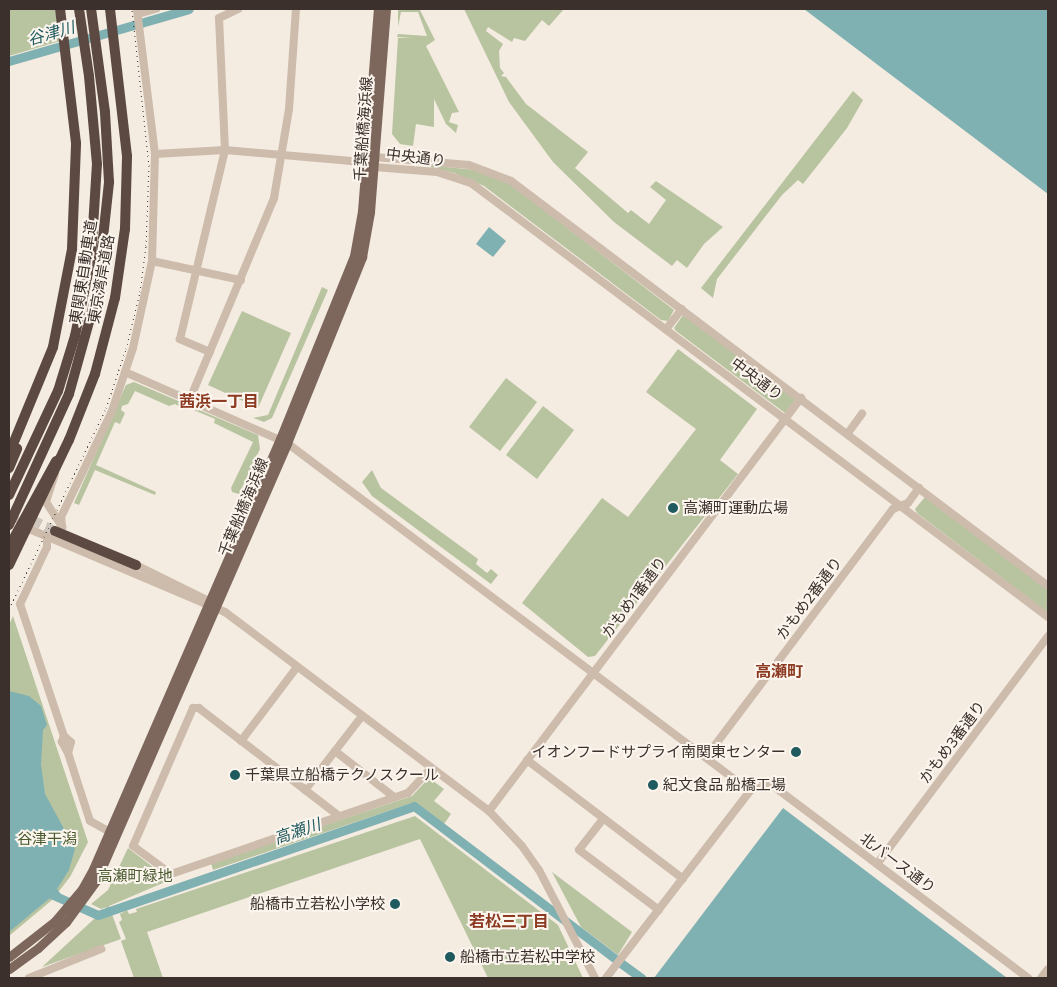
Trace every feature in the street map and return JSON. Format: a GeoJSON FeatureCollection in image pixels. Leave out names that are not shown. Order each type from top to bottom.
{"type":"FeatureCollection","features":[{"type":"Feature","properties":{"kind":"highway"},"geometry":{"type":"LineString","coordinates":[[9,468],[30,420],[53,347],[67,284],[76,213],[76,143],[60,9]]}},
{"type":"Feature","properties":{"kind":"highway","name":"東関東自動車道"},"geometry":{"type":"LineString","coordinates":[[9,495],[58,390],[85,293],[96,189],[89,76],[79,9]]}},
{"type":"Feature","properties":{"kind":"highway","name":"東関東自動車道"},"geometry":{"type":"LineString","coordinates":[[9,525],[69,394],[97,294],[106,230],[109,182],[101,74],[91,9]]}},
{"type":"Feature","properties":{"kind":"highway","name":"東京湾岸道路"},"geometry":{"type":"LineString","coordinates":[[9,565],[62,456],[104,345],[122,252],[127,156],[111,10]]}},
{"type":"Feature","properties":{"kind":"highway"},"geometry":{"type":"LineString","coordinates":[[9,454],[53,347]]}},
{"type":"Feature","properties":{"kind":"highway"},"geometry":{"type":"LineString","coordinates":[[11,543],[47,472],[62,456]]}},
{"type":"Feature","properties":{"kind":"highway"},"geometry":{"type":"LineString","coordinates":[[11,543],[21,528],[27,528]]}},
{"type":"Feature","properties":{"kind":"highway"},"geometry":{"type":"LineString","coordinates":[[55,531],[136,565]]}},
{"type":"Feature","properties":{"kind":"main road","name":"千葉船橋海浜線"},"geometry":{"type":"LineString","coordinates":[[9,968],[43,944],[78,900],[96,881],[113,834],[211,603],[284,441],[362,257],[370,212],[378,9]]}},
{"type":"Feature","properties":{"kind":"main road","name":"千葉船橋海浜線"},"geometry":{"type":"LineString","coordinates":[[371,162],[386,9]]}},
{"type":"Feature","properties":{"kind":"main road","name":"千葉船橋海浜線"},"geometry":{"type":"LineString","coordinates":[[9,956],[37,938],[71,911]]}},
{"type":"Feature","properties":{"kind":"street"},"geometry":{"type":"LineString","coordinates":[[113,834],[90,821],[68,753],[62,742],[64,736],[20,604],[112,411],[125,372],[152,261],[155,154],[138,11],[156,9]]}},
{"type":"Feature","properties":{"kind":"street"},"geometry":{"type":"LineString","coordinates":[[210,352],[180,338],[198,271],[225,150],[219,18],[238,9]]}},
{"type":"Feature","properties":{"kind":"street"},"geometry":{"type":"LineString","coordinates":[[190,399],[274,198],[284,155],[296,9]]}},
{"type":"Feature","properties":{"kind":"street"},"geometry":{"type":"LineString","coordinates":[[155,154],[225,150],[371,162]]}},
{"type":"Feature","properties":{"kind":"street","name":"中央通り"},"geometry":{"type":"LineString","coordinates":[[371,162],[469,165],[494,172],[531,194],[1048,586]]}},
{"type":"Feature","properties":{"kind":"street","name":"中央通り"},"geometry":{"type":"LineString","coordinates":[[371,162],[437,172],[482,189],[1048,617]]}},
{"type":"Feature","properties":{"kind":"street"},"geometry":{"type":"LineString","coordinates":[[152,261],[241,280]]}},
{"type":"Feature","properties":{"kind":"street"},"geometry":{"type":"LineString","coordinates":[[667,328],[682,309]]}},
{"type":"Feature","properties":{"kind":"street"},"geometry":{"type":"LineString","coordinates":[[125,372],[284,441],[750,791],[606,978]]}},
{"type":"Feature","properties":{"kind":"street","name":"かもめ1番通り"},"geometry":{"type":"LineString","coordinates":[[489,812],[801,398]]}},
{"type":"Feature","properties":{"kind":"street"},"geometry":{"type":"LineString","coordinates":[[848,434],[862,414]]}},
{"type":"Feature","properties":{"kind":"street"},"geometry":{"type":"LineString","coordinates":[[55,472],[46,502],[59,541],[211,603]]}},
{"type":"Feature","properties":{"kind":"street","name":"かもめ2番通り"},"geometry":{"type":"LineString","coordinates":[[706,757],[900,505],[908,503],[919,488]]}},
{"type":"Feature","properties":{"kind":"street"},"geometry":{"type":"LineString","coordinates":[[52,516],[61,514],[68,506]]}},
{"type":"Feature","properties":{"kind":"street"},"geometry":{"type":"LineString","coordinates":[[27,528],[55,531]]}},
{"type":"Feature","properties":{"kind":"street"},"geometry":{"type":"LineString","coordinates":[[47,547],[59,541]]}},
{"type":"Feature","properties":{"kind":"street"},"geometry":{"type":"LineString","coordinates":[[136,565],[211,603],[489,812],[522,846],[563,913],[595,978]]}},
{"type":"Feature","properties":{"kind":"street","name":"かもめ3番通り"},"geometry":{"type":"LineString","coordinates":[[877,864],[1048,636]]}},
{"type":"Feature","properties":{"kind":"street"},"geometry":{"type":"LineString","coordinates":[[241,741],[297,666]]}},
{"type":"Feature","properties":{"kind":"street"},"geometry":{"type":"LineString","coordinates":[[340,816],[199,708],[192,708],[133,846],[171,874],[411,792],[430,768]]}},
{"type":"Feature","properties":{"kind":"street"},"geometry":{"type":"LineString","coordinates":[[305,790],[362,716]]}},
{"type":"Feature","properties":{"kind":"street"},"geometry":{"type":"LineString","coordinates":[[335,752],[394,797]]}},
{"type":"Feature","properties":{"kind":"street"},"geometry":{"type":"LineString","coordinates":[[527,760],[683,879]]}},
{"type":"Feature","properties":{"kind":"street","name":"北バース通り"},"geometry":{"type":"LineString","coordinates":[[750,791],[758,783],[772,785],[1028,978]]}},
{"type":"Feature","properties":{"kind":"street"},"geometry":{"type":"LineString","coordinates":[[602,819],[579,850],[659,910]]}},
{"type":"Feature","properties":{"kind":"street"},"geometry":{"type":"LineString","coordinates":[[29,978],[54,965],[101,949]]}},
{"type":"Feature","properties":{"kind":"street"},"geometry":{"type":"LineString","coordinates":[[1041,978],[1048,969]]}},
{"type":"Feature","properties":{"kind":"green space"},"geometry":{"type":"Polygon","coordinates":[[[9,9],[55,9],[60,41],[9,56],[9,9]]]}},
{"type":"Feature","properties":{"kind":"green space"},"geometry":{"type":"Polygon","coordinates":[[[464,9],[564,9],[549,26],[542,20],[525,41],[514,38],[512,42],[488,27],[486,31],[503,44],[499,51],[500,68],[504,73],[501,76],[506,77],[526,104],[588,152],[575,168],[628,213],[631,210],[649,224],[666,200],[650,187],[656,181],[723,227],[704,244],[687,268],[677,260],[672,266],[614,222],[553,162],[509,102],[464,9]]]}},
{"type":"Feature","properties":{"kind":"green space"},"geometry":{"type":"Polygon","coordinates":[[[398,10],[420,10],[435,40],[426,46],[459,112],[452,113],[449,122],[458,125],[456,133],[446,124],[434,99],[434,127],[416,124],[413,146],[400,144],[392,134],[398,38],[412,38],[397,37],[398,34],[427,36],[418,12],[401,12],[398,27],[398,10]]]}},
{"type":"Feature","properties":{"kind":"green space"},"geometry":{"type":"Polygon","coordinates":[[[853,91],[863,100],[847,128],[803,184],[798,180],[782,195],[717,279],[713,298],[701,288],[853,91]]]}},
{"type":"Feature","properties":{"kind":"green space"},"geometry":{"type":"Polygon","coordinates":[[[418,164],[475,170],[509,183],[674,310],[668,321],[661,320],[484,186],[454,173],[418,164]]]}},
{"type":"Feature","properties":{"kind":"green space"},"geometry":{"type":"Polygon","coordinates":[[[322,287],[328,290],[272,418],[264,422],[253,418],[268,415],[322,287]]]}},
{"type":"Feature","properties":{"kind":"green space"},"geometry":{"type":"Polygon","coordinates":[[[242,311],[291,333],[258,408],[208,385],[242,311]]]}},
{"type":"Feature","properties":{"kind":"green space"},"geometry":{"type":"Polygon","coordinates":[[[683,315],[796,399],[785,413],[676,331],[674,328],[683,315]]]}},
{"type":"Feature","properties":{"kind":"green space","name":"高瀬町運動広場"},"geometry":{"type":"Polygon","coordinates":[[[678,349],[757,409],[720,460],[738,474],[595,656],[588,657],[522,603],[602,498],[628,517],[696,429],[646,392],[678,349]]]}},
{"type":"Feature","properties":{"kind":"green space"},"geometry":{"type":"Polygon","coordinates":[[[506,378],[537,402],[500,451],[469,427],[506,378]]]}},
{"type":"Feature","properties":{"kind":"green space"},"geometry":{"type":"Polygon","coordinates":[[[134,382],[258,435],[260,449],[239,494],[232,492],[231,488],[253,442],[214,423],[215,419],[189,408],[186,410],[175,404],[169,406],[135,391],[128,404],[122,406],[121,410],[125,413],[120,424],[115,422],[96,465],[156,492],[155,495],[95,470],[79,505],[74,503],[126,385],[134,382]]]}},
{"type":"Feature","properties":{"kind":"green space"},"geometry":{"type":"Polygon","coordinates":[[[543,406],[574,430],[537,479],[506,455],[543,406]]]}},
{"type":"Feature","properties":{"kind":"green space"},"geometry":{"type":"Polygon","coordinates":[[[372,470],[381,488],[478,559],[476,564],[487,573],[491,569],[498,575],[491,584],[372,496],[362,482],[372,470]]]}},
{"type":"Feature","properties":{"kind":"green space"},"geometry":{"type":"Polygon","coordinates":[[[925,497],[1048,589],[1048,613],[917,513],[915,509],[925,497]]]}},
{"type":"Feature","properties":{"kind":"green space","name":"谷津干潟"},"geometry":{"type":"Polygon","coordinates":[[[13,616],[88,842],[70,877],[52,900],[9,936],[9,625],[13,616]]]}},
{"type":"Feature","properties":{"kind":"green space","name":"高瀬町緑地"},"geometry":{"type":"Polygon","coordinates":[[[429,778],[444,789],[434,801],[451,814],[444,824],[415,802],[213,870],[211,863],[412,796],[429,778]]]}},
{"type":"Feature","properties":{"kind":"green space"},"geometry":{"type":"Polygon","coordinates":[[[415,816],[558,925],[583,978],[488,978],[420,839],[147,932],[163,978],[134,978],[121,941],[126,939],[119,922],[122,920],[120,914],[127,910],[129,914],[137,912],[136,909],[415,816]]]}},
{"type":"Feature","properties":{"kind":"green space"},"geometry":{"type":"Polygon","coordinates":[[[128,848],[170,880],[109,906],[121,939],[42,967],[107,907],[101,909],[91,904],[108,890],[128,848]]]}},
{"type":"Feature","properties":{"kind":"green space"},"geometry":{"type":"Polygon","coordinates":[[[552,872],[632,932],[618,955],[581,927],[552,872]]]}},
{"type":"Feature","properties":{"kind":"water"},"geometry":{"type":"Polygon","coordinates":[[[804,9],[1048,9],[1048,194],[977,140],[804,9]]]}},
{"type":"Feature","properties":{"kind":"water"},"geometry":{"type":"Polygon","coordinates":[[[489,227],[506,241],[493,257],[476,244],[489,227]]]}},
{"type":"Feature","properties":{"kind":"water","name":"谷津干潟"},"geometry":{"type":"Polygon","coordinates":[[[9,691],[29,696],[41,706],[47,725],[43,730],[41,764],[45,794],[75,849],[69,870],[57,889],[63,897],[58,902],[50,898],[9,932],[9,691]]]}},
{"type":"Feature","properties":{"kind":"water"},"geometry":{"type":"Polygon","coordinates":[[[783,808],[1007,978],[654,978],[783,808]]]}},
{"type":"Feature","properties":{"kind":"waterway","name":"谷津川"},"geometry":{"type":"LineString","coordinates":[[9,61],[189,9]]}},
{"type":"Feature","properties":{"kind":"waterway","name":"高瀬川"},"geometry":{"type":"LineString","coordinates":[[51,894],[98,915],[414,806],[614,958]]}},
{"type":"Feature","properties":{"kind":"waterway","name":"高瀬川"},"geometry":{"type":"LineString","coordinates":[[618,961],[641,978]]}},
{"type":"Feature","properties":{"kind":"tunnel"},"geometry":{"type":"LineString","coordinates":[[9,517],[32,520],[55,531]]}},
{"type":"Feature","properties":{"kind":"railway"},"geometry":{"type":"LineString","coordinates":[[9,609],[106,408],[126,349],[140,292],[146,246],[149,166],[132,9]]}},
{"type":"Feature","properties":{"kind":"place","name":"高瀬町運動広場"},"geometry":{"type":"Point","coordinates":[673,508]}},
{"type":"Feature","properties":{"kind":"place","name":"イオンフードサプライ南関東センター"},"geometry":{"type":"Point","coordinates":[796,752]}},
{"type":"Feature","properties":{"kind":"place","name":"千葉県立船橋テクノスクール"},"geometry":{"type":"Point","coordinates":[235,775]}},
{"type":"Feature","properties":{"kind":"place","name":"紀文食品 船橋工場"},"geometry":{"type":"Point","coordinates":[653,785]}},
{"type":"Feature","properties":{"kind":"place","name":"船橋市立若松小学校"},"geometry":{"type":"Point","coordinates":[395,904]}},
{"type":"Feature","properties":{"kind":"place","name":"船橋市立若松中学校"},"geometry":{"type":"Point","coordinates":[450,957]}},
{"type":"Feature","properties":{"kind":"district","name":"茜浜一丁目"},"geometry":{"type":"Point","coordinates":[219,401]}},
{"type":"Feature","properties":{"kind":"district","name":"高瀬町"},"geometry":{"type":"Point","coordinates":[779,671]}},
{"type":"Feature","properties":{"kind":"district","name":"若松三丁目"},"geometry":{"type":"Point","coordinates":[509,921]}}]}
